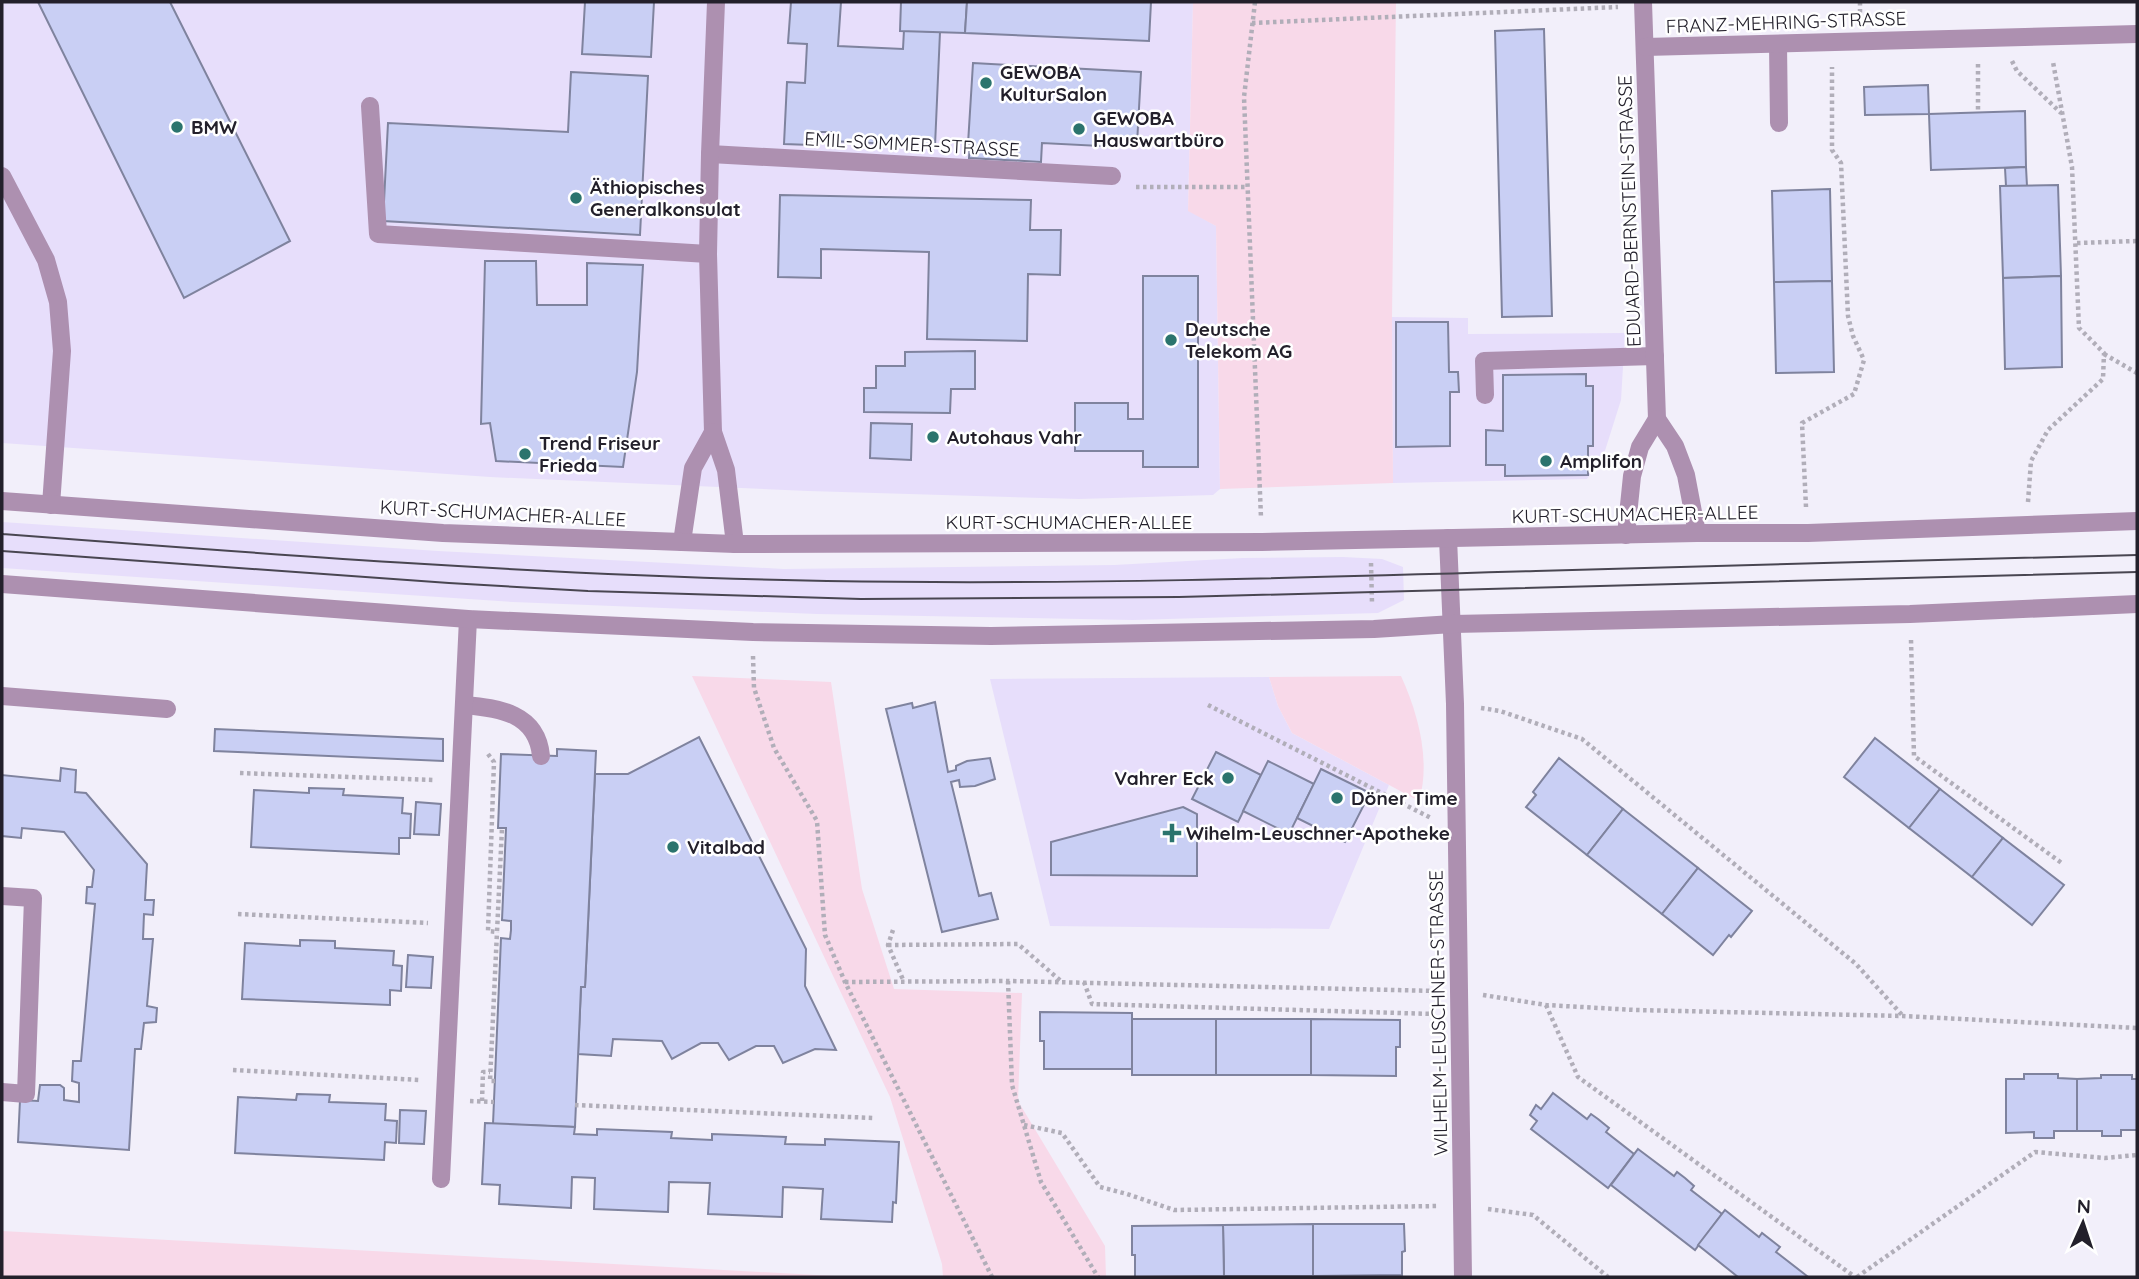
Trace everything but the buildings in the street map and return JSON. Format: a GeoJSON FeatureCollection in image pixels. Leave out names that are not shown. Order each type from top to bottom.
{"type":"FeatureCollection","features":[{"type":"Feature","properties":{"kind":"street"},"geometry":{"type":"LineString","coordinates":[[716,2],[708,254],[713,432],[726,470],[734,544]]}},
{"type":"Feature","properties":{"kind":"street","name":"EDUARD-BERNSTEIN-STRASSE"},"geometry":{"type":"LineString","coordinates":[[1643,4],[1657,419]]}},
{"type":"Feature","properties":{"kind":"street","name":"FRANZ-MEHRING-STRASSE"},"geometry":{"type":"LineString","coordinates":[[1645,47],[2137,34]]}},
{"type":"Feature","properties":{"kind":"street"},"geometry":{"type":"LineString","coordinates":[[1778,44],[1779,123]]}},
{"type":"Feature","properties":{"kind":"street"},"geometry":{"type":"LineString","coordinates":[[370,106],[378,234],[708,254]]}},
{"type":"Feature","properties":{"kind":"street","name":"EMIL-SOMMER-STRASSE"},"geometry":{"type":"LineString","coordinates":[[710,155],[1112,176]]}},
{"type":"Feature","properties":{"kind":"street"},"geometry":{"type":"LineString","coordinates":[[2,176],[46,260],[58,302],[62,351],[51,505]]}},
{"type":"Feature","properties":{"kind":"street"},"geometry":{"type":"LineString","coordinates":[[1485,395],[1485,361],[1655,356]]}},
{"type":"Feature","properties":{"kind":"street"},"geometry":{"type":"LineString","coordinates":[[1626,535],[1632,476],[1640,447],[1657,419],[1675,446],[1686,475],[1697,533]]}},
{"type":"Feature","properties":{"kind":"street"},"geometry":{"type":"LineString","coordinates":[[682,542],[693,468],[713,432]]}},
{"type":"Feature","properties":{"kind":"street","name":"KURT-SCHUMACHER-ALLEE"},"geometry":{"type":"LineString","coordinates":[[2,501],[443,533],[734,544],[1262,542],[1808,533],[2137,521]]}},
{"type":"Feature","properties":{"kind":"street","name":"WILHELM-LEUSCHNER-STRASSE"},"geometry":{"type":"LineString","coordinates":[[1448,538],[1455,704],[1463,1277]]}},
{"type":"Feature","properties":{"kind":"street"},"geometry":{"type":"LineString","coordinates":[[2,584],[468,619],[753,632],[991,636],[1374,629],[1453,624],[1910,614],[2137,604]]}},
{"type":"Feature","properties":{"kind":"street"},"geometry":{"type":"LineString","coordinates":[[441,1179],[468,619]]}},
{"type":"Feature","properties":{"kind":"street"},"geometry":{"type":"LineString","coordinates":[[2,696],[167,709]]}},
{"type":"Feature","properties":{"kind":"street"},"geometry":{"type":"LineString","coordinates":[[464,705],[508,711],[519,718],[536,735],[541,755]]}},
{"type":"Feature","properties":{"kind":"street"},"geometry":{"type":"LineString","coordinates":[[2,896],[33,898],[26,1094],[2,1092]]}},
{"type":"Feature","properties":{"kind":"path"},"geometry":{"type":"LineString","coordinates":[[1255,2],[1244,97],[1262,542]]}},
{"type":"Feature","properties":{"kind":"path"},"geometry":{"type":"LineString","coordinates":[[1252,23],[1643,4]]}},
{"type":"Feature","properties":{"kind":"path"},"geometry":{"type":"LineString","coordinates":[[2049,37],[2073,167],[2079,328],[2104,353],[2137,373]]}},
{"type":"Feature","properties":{"kind":"path"},"geometry":{"type":"LineString","coordinates":[[1978,38],[1978,112]]}},
{"type":"Feature","properties":{"kind":"path"},"geometry":{"type":"LineString","coordinates":[[2000,38],[2017,71],[2062,114]]}},
{"type":"Feature","properties":{"kind":"path"},"geometry":{"type":"LineString","coordinates":[[1808,533],[1802,423],[1854,394],[1864,359],[1853,336],[1848,316],[1841,163],[1832,150],[1832,42]]}},
{"type":"Feature","properties":{"kind":"path"},"geometry":{"type":"LineString","coordinates":[[1112,176],[1134,187],[1247,187]]}},
{"type":"Feature","properties":{"kind":"path"},"geometry":{"type":"LineString","coordinates":[[2077,243],[2137,241]]}},
{"type":"Feature","properties":{"kind":"path"},"geometry":{"type":"LineString","coordinates":[[2026,525],[2031,461],[2048,430],[2103,379],[2104,353]]}},
{"type":"Feature","properties":{"kind":"path"},"geometry":{"type":"LineString","coordinates":[[1371,539],[1374,629]]}},
{"type":"Feature","properties":{"kind":"path"},"geometry":{"type":"LineString","coordinates":[[1910,614],[1914,756],[2063,864]]}},
{"type":"Feature","properties":{"kind":"path"},"geometry":{"type":"LineString","coordinates":[[753,632],[754,688],[774,748],[817,821],[825,935],[845,982],[992,1277]]}},
{"type":"Feature","properties":{"kind":"path"},"geometry":{"type":"LineString","coordinates":[[1455,704],[1500,710],[1582,739],[1856,964],[1903,1016]]}},
{"type":"Feature","properties":{"kind":"path"},"geometry":{"type":"LineString","coordinates":[[1208,705],[1457,831]]}},
{"type":"Feature","properties":{"kind":"path"},"geometry":{"type":"LineString","coordinates":[[494,762],[488,931],[497,932]]}},
{"type":"Feature","properties":{"kind":"path"},"geometry":{"type":"LineString","coordinates":[[240,773],[461,781]]}},
{"type":"Feature","properties":{"kind":"path"},"geometry":{"type":"LineString","coordinates":[[495,1081],[490,1081],[490,1072],[502,828]]}},
{"type":"Feature","properties":{"kind":"path"},"geometry":{"type":"LineString","coordinates":[[238,914],[454,924]]}},
{"type":"Feature","properties":{"kind":"path"},"geometry":{"type":"LineString","coordinates":[[893,930],[888,945],[904,982]]}},
{"type":"Feature","properties":{"kind":"path"},"geometry":{"type":"LineString","coordinates":[[888,945],[1018,944],[1063,982]]}},
{"type":"Feature","properties":{"kind":"path"},"geometry":{"type":"LineString","coordinates":[[1008,981],[1012,1084],[1041,1182],[1098,1277]]}},
{"type":"Feature","properties":{"kind":"path"},"geometry":{"type":"LineString","coordinates":[[845,982],[1084,982],[1459,992],[1546,1005],[1635,1010],[1903,1016],[2137,1028]]}},
{"type":"Feature","properties":{"kind":"path"},"geometry":{"type":"LineString","coordinates":[[1084,982],[1092,1004],[1460,1015]]}},
{"type":"Feature","properties":{"kind":"path"},"geometry":{"type":"LineString","coordinates":[[1546,1005],[1578,1077],[1856,1277],[2035,1152],[2105,1158],[2137,1155]]}},
{"type":"Feature","properties":{"kind":"path"},"geometry":{"type":"LineString","coordinates":[[233,1070],[446,1082]]}},
{"type":"Feature","properties":{"kind":"path"},"geometry":{"type":"LineString","coordinates":[[482,1101],[483,1072],[490,1072]]}},
{"type":"Feature","properties":{"kind":"path"},"geometry":{"type":"LineString","coordinates":[[575,1105],[873,1118]]}},
{"type":"Feature","properties":{"kind":"path"},"geometry":{"type":"LineString","coordinates":[[1024,1125],[1062,1133],[1100,1187],[1174,1210],[1462,1206],[1533,1215],[1608,1277]]}},
{"type":"Feature","properties":{"kind":"shaded area"},"geometry":{"type":"Polygon","coordinates":[[[2,2],[1193,2],[1188,210],[1216,226],[1220,489],[1213,495],[1079,499],[808,491],[490,477],[2,443],[2,2]]]}},
{"type":"Feature","properties":{"kind":"shaded area"},"geometry":{"type":"Polygon","coordinates":[[[1193,2],[1396,2],[1393,483],[1220,489],[1216,226],[1188,211],[1193,2]]]}},
{"type":"Feature","properties":{"kind":"shaded area"},"geometry":{"type":"Polygon","coordinates":[[[1392,317],[1468,318],[1468,334],[1625,333],[1621,400],[1603,457],[1587,479],[1393,483],[1392,317]]]}},
{"type":"Feature","properties":{"kind":"shaded area"},"geometry":{"type":"Polygon","coordinates":[[[2,522],[438,551],[784,569],[1114,565],[1243,558],[1382,559],[1403,567],[1404,600],[1378,613],[1133,620],[817,614],[513,602],[2,568],[2,522]]]}},
{"type":"Feature","properties":{"kind":"shaded area"},"geometry":{"type":"Polygon","coordinates":[[[692,676],[831,682],[862,889],[894,989],[1022,993],[1018,1101],[1105,1246],[1106,1277],[943,1277],[942,1264],[890,1097],[692,676]]]}},
{"type":"Feature","properties":{"kind":"shaded area"},"geometry":{"type":"Polygon","coordinates":[[[1401,676],[1421,737],[1424,770],[1419,801],[1292,733],[1278,706],[1269,677],[1401,676]]]}},
{"type":"Feature","properties":{"kind":"shaded area"},"geometry":{"type":"Polygon","coordinates":[[[1269,677],[1278,706],[1292,733],[1389,785],[1329,929],[1050,926],[990,679],[1269,677]]]}},
{"type":"Feature","properties":{"kind":"shaded area"},"geometry":{"type":"Polygon","coordinates":[[[2,1231],[853,1277],[2,1277],[2,1231]]]}},
{"type":"Feature","properties":{"kind":"tram line"},"geometry":{"type":"LineString","coordinates":[[2,534],[311,557],[620,575],[916,582],[1270,578],[2137,555]]}},
{"type":"Feature","properties":{"kind":"tram line"},"geometry":{"type":"LineString","coordinates":[[2,551],[588,591],[861,599],[1179,597],[2137,572]]}},
{"type":"Feature","properties":{"kind":"place","name":"GEWOBA KulturSalon"},"geometry":{"type":"Point","coordinates":[986,83]}},
{"type":"Feature","properties":{"kind":"place","name":"BMW"},"geometry":{"type":"Point","coordinates":[177,127]}},
{"type":"Feature","properties":{"kind":"place","name":"GEWOBA Hauswartbüro"},"geometry":{"type":"Point","coordinates":[1079,129]}},
{"type":"Feature","properties":{"kind":"place","name":"Äthiopisches Generalkonsulat"},"geometry":{"type":"Point","coordinates":[576,198]}},
{"type":"Feature","properties":{"kind":"place","name":"Deutsche Telekom AG"},"geometry":{"type":"Point","coordinates":[1171,340]}},
{"type":"Feature","properties":{"kind":"place","name":"Autohaus Vahr"},"geometry":{"type":"Point","coordinates":[933,437]}},
{"type":"Feature","properties":{"kind":"place","name":"Trend Friseur Frieda"},"geometry":{"type":"Point","coordinates":[525,454]}},
{"type":"Feature","properties":{"kind":"place","name":"Amplifon"},"geometry":{"type":"Point","coordinates":[1546,461]}},
{"type":"Feature","properties":{"kind":"place","name":"Vahrer Eck"},"geometry":{"type":"Point","coordinates":[1228,778]}},
{"type":"Feature","properties":{"kind":"place","name":"Döner Time"},"geometry":{"type":"Point","coordinates":[1337,798]}},
{"type":"Feature","properties":{"kind":"place","name":"Wihelm-Leuschner-Apotheke"},"geometry":{"type":"Point","coordinates":[1172,833]}},
{"type":"Feature","properties":{"kind":"place","name":"Vitalbad"},"geometry":{"type":"Point","coordinates":[673,847]}}]}
